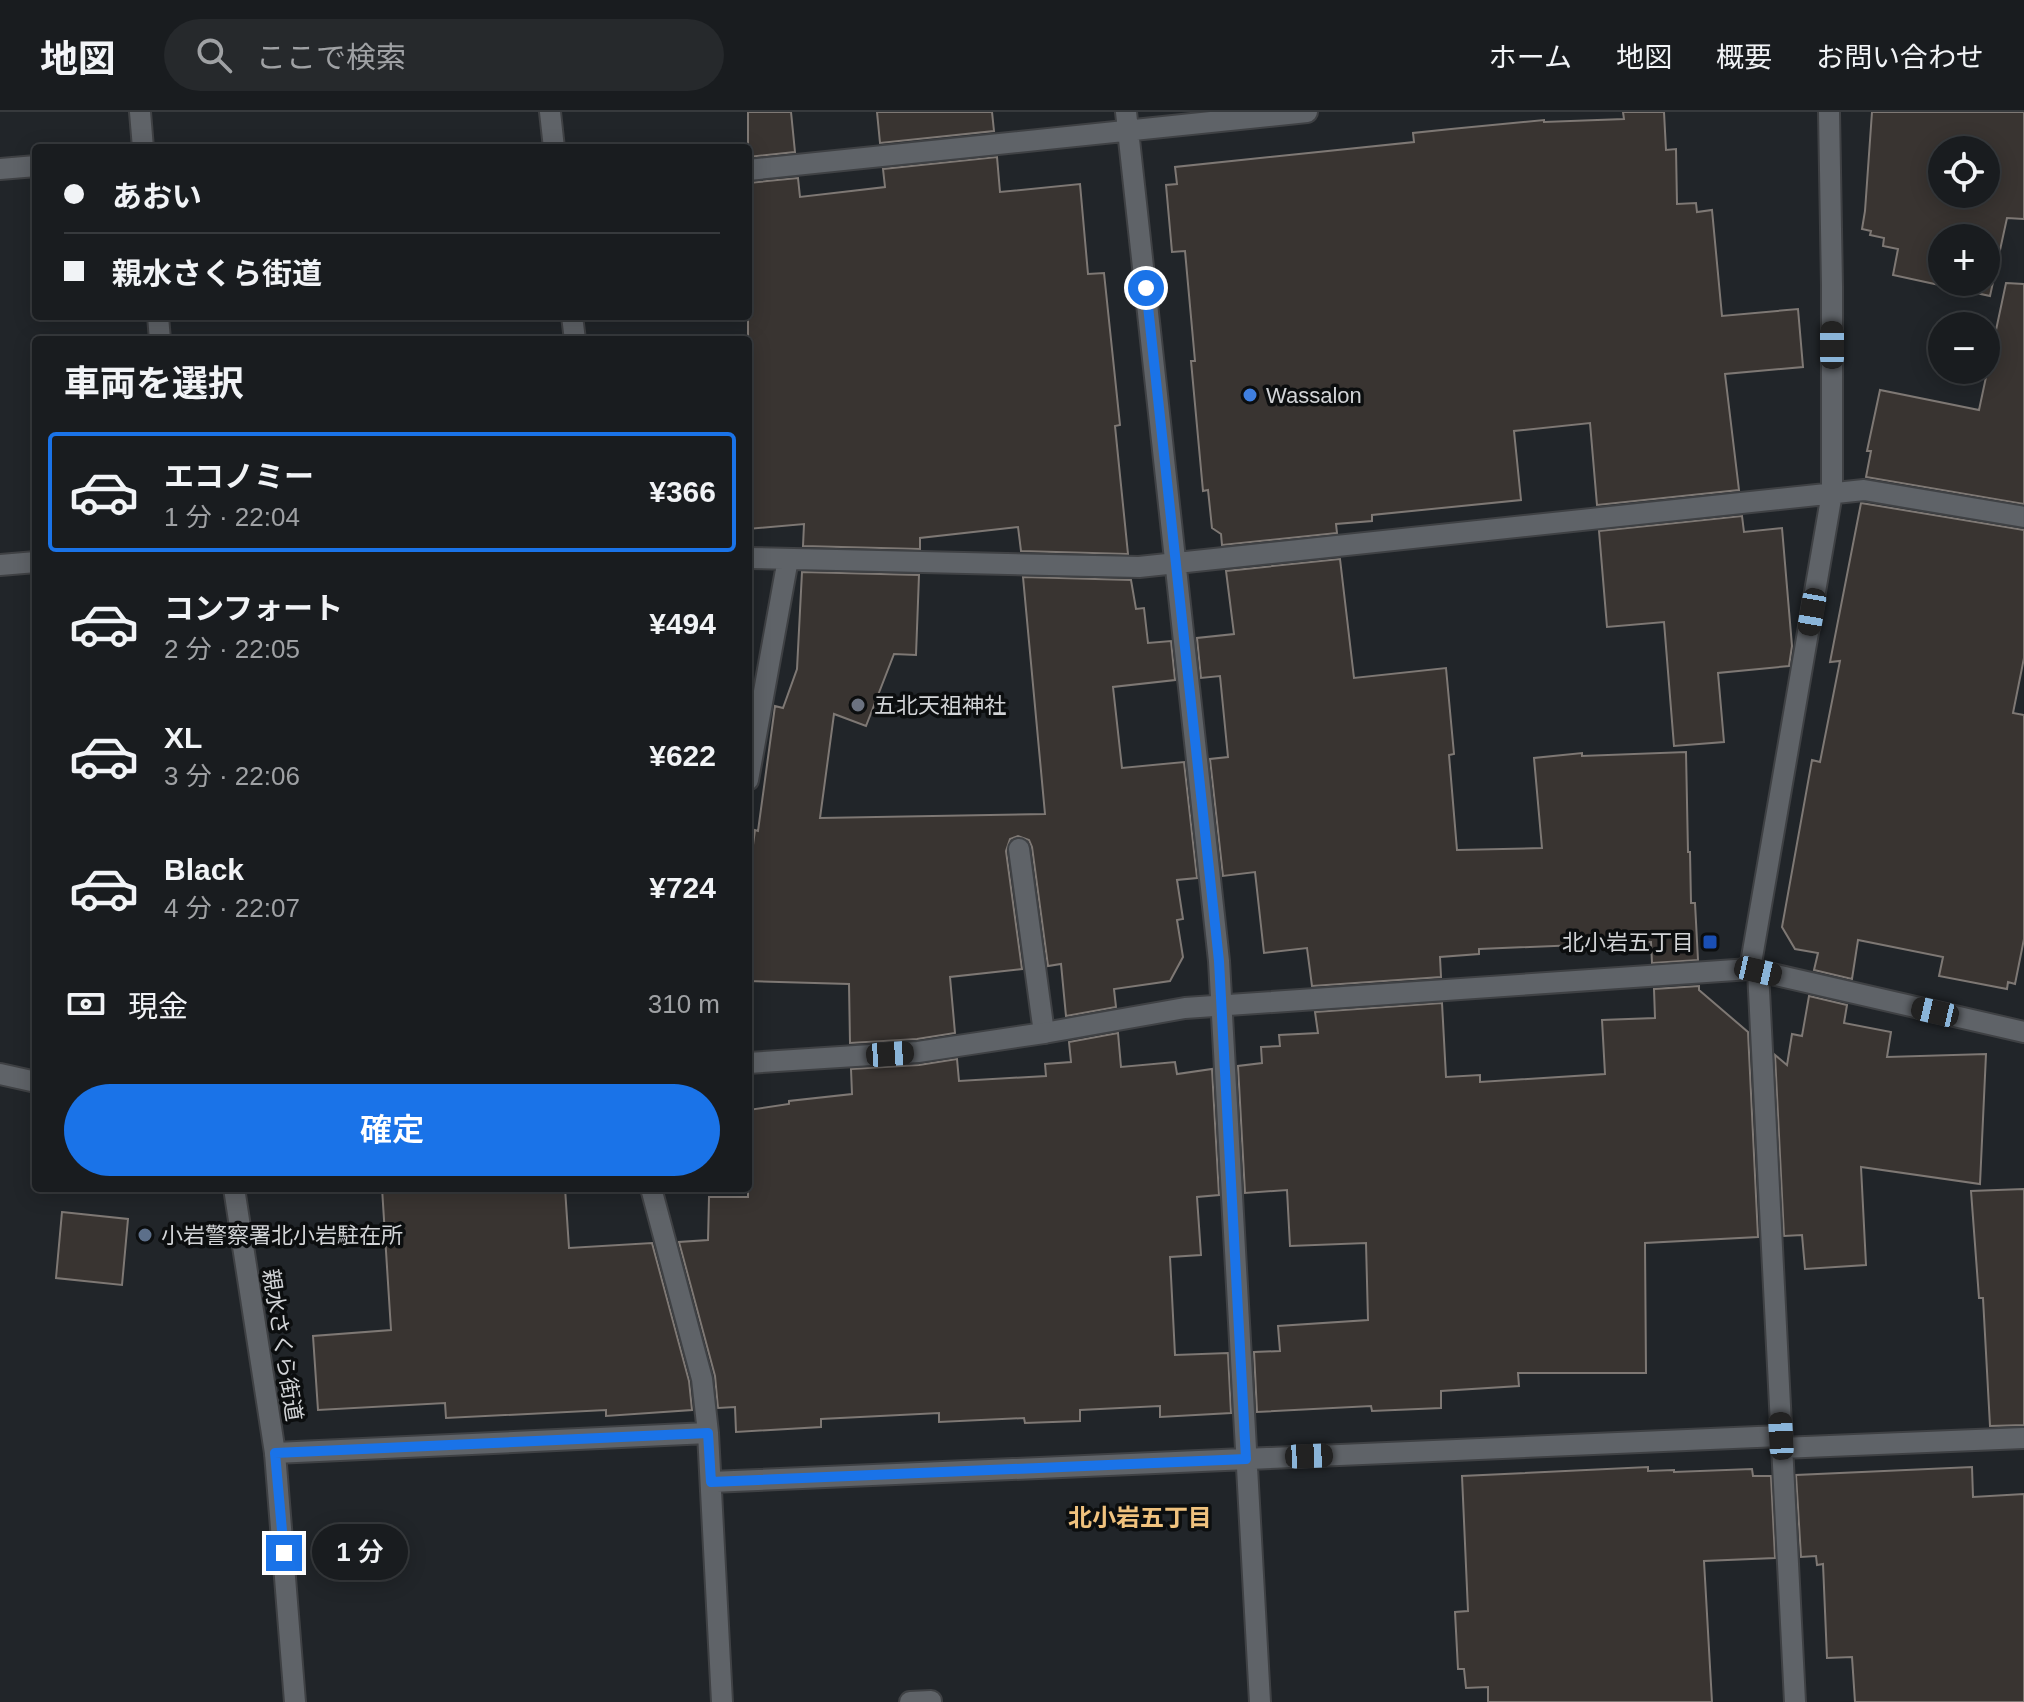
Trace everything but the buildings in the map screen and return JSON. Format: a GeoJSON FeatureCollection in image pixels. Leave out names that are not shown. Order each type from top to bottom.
{"type":"FeatureCollection","features":[{"type":"Feature","properties":{"kind":"street"},"geometry":{"type":"LineString","coordinates":[[140,112],[143,144]]}},
{"type":"Feature","properties":{"kind":"street"},"geometry":{"type":"LineString","coordinates":[[550,112],[554,144]]}},
{"type":"Feature","properties":{"kind":"street"},"geometry":{"type":"LineString","coordinates":[[752,169],[1127,122],[1307,112]]}},
{"type":"Feature","properties":{"kind":"street"},"geometry":{"type":"LineString","coordinates":[[1795,1702],[1754,970],[1832,493],[1829,112]]}},
{"type":"Feature","properties":{"kind":"street"},"geometry":{"type":"LineString","coordinates":[[1127,122],[1219,961],[1260,1702]]}},
{"type":"Feature","properties":{"kind":"street"},"geometry":{"type":"LineString","coordinates":[[0,169],[32,166]]}},
{"type":"Feature","properties":{"kind":"street"},"geometry":{"type":"LineString","coordinates":[[752,558],[1139,567],[1864,490],[2024,517]]}},
{"type":"Feature","properties":{"kind":"street"},"geometry":{"type":"LineString","coordinates":[[752,758],[788,559]]}},
{"type":"Feature","properties":{"kind":"street"},"geometry":{"type":"LineString","coordinates":[[0,565],[32,562]]}},
{"type":"Feature","properties":{"kind":"street"},"geometry":{"type":"LineString","coordinates":[[1019,849],[1044,1033]]}},
{"type":"Feature","properties":{"kind":"street"},"geometry":{"type":"LineString","coordinates":[[752,1063],[918,1052],[1185,1008],[1754,970],[2024,1032]]}},
{"type":"Feature","properties":{"kind":"street"},"geometry":{"type":"LineString","coordinates":[[0,1074],[32,1081]]}},
{"type":"Feature","properties":{"kind":"street","name":"親水さくら街道"},"geometry":{"type":"LineString","coordinates":[[235,1192],[275,1453],[295,1702]]}},
{"type":"Feature","properties":{"kind":"street"},"geometry":{"type":"LineString","coordinates":[[652,1192],[702,1379],[708,1433],[722,1702]]}},
{"type":"Feature","properties":{"kind":"street"},"geometry":{"type":"LineString","coordinates":[[275,1453],[708,1433]]}},
{"type":"Feature","properties":{"kind":"street"},"geometry":{"type":"LineString","coordinates":[[711,1482],[1246,1459],[1781,1442],[2024,1438]]}},
{"type":"Feature","properties":{"kind":"street"},"geometry":{"type":"LineString","coordinates":[[910,1702],[931,1701]]}},
{"type":"Feature","properties":{"kind":"place","name":"Wassalon"},"geometry":{"type":"Point","coordinates":[1250,395]}},
{"type":"Feature","properties":{"kind":"place","name":"五北天祖神社"},"geometry":{"type":"Point","coordinates":[858,705]}},
{"type":"Feature","properties":{"kind":"place","name":"北小岩五丁目"},"geometry":{"type":"Point","coordinates":[1710,942]}},
{"type":"Feature","properties":{"kind":"place","name":"小岩警察署北小岩駐在所"},"geometry":{"type":"Point","coordinates":[145,1235]}},
{"type":"Feature","properties":{"kind":"district","name":"北小岩五丁目"},"geometry":{"type":"Point","coordinates":[1140,1518]}},
{"type":"Feature","properties":{"kind":"route"},"geometry":{"type":"LineString","coordinates":[[284,1553],[275,1453],[708,1433],[711,1482],[1246,1459],[1219,961],[1146,288]]}}]}
